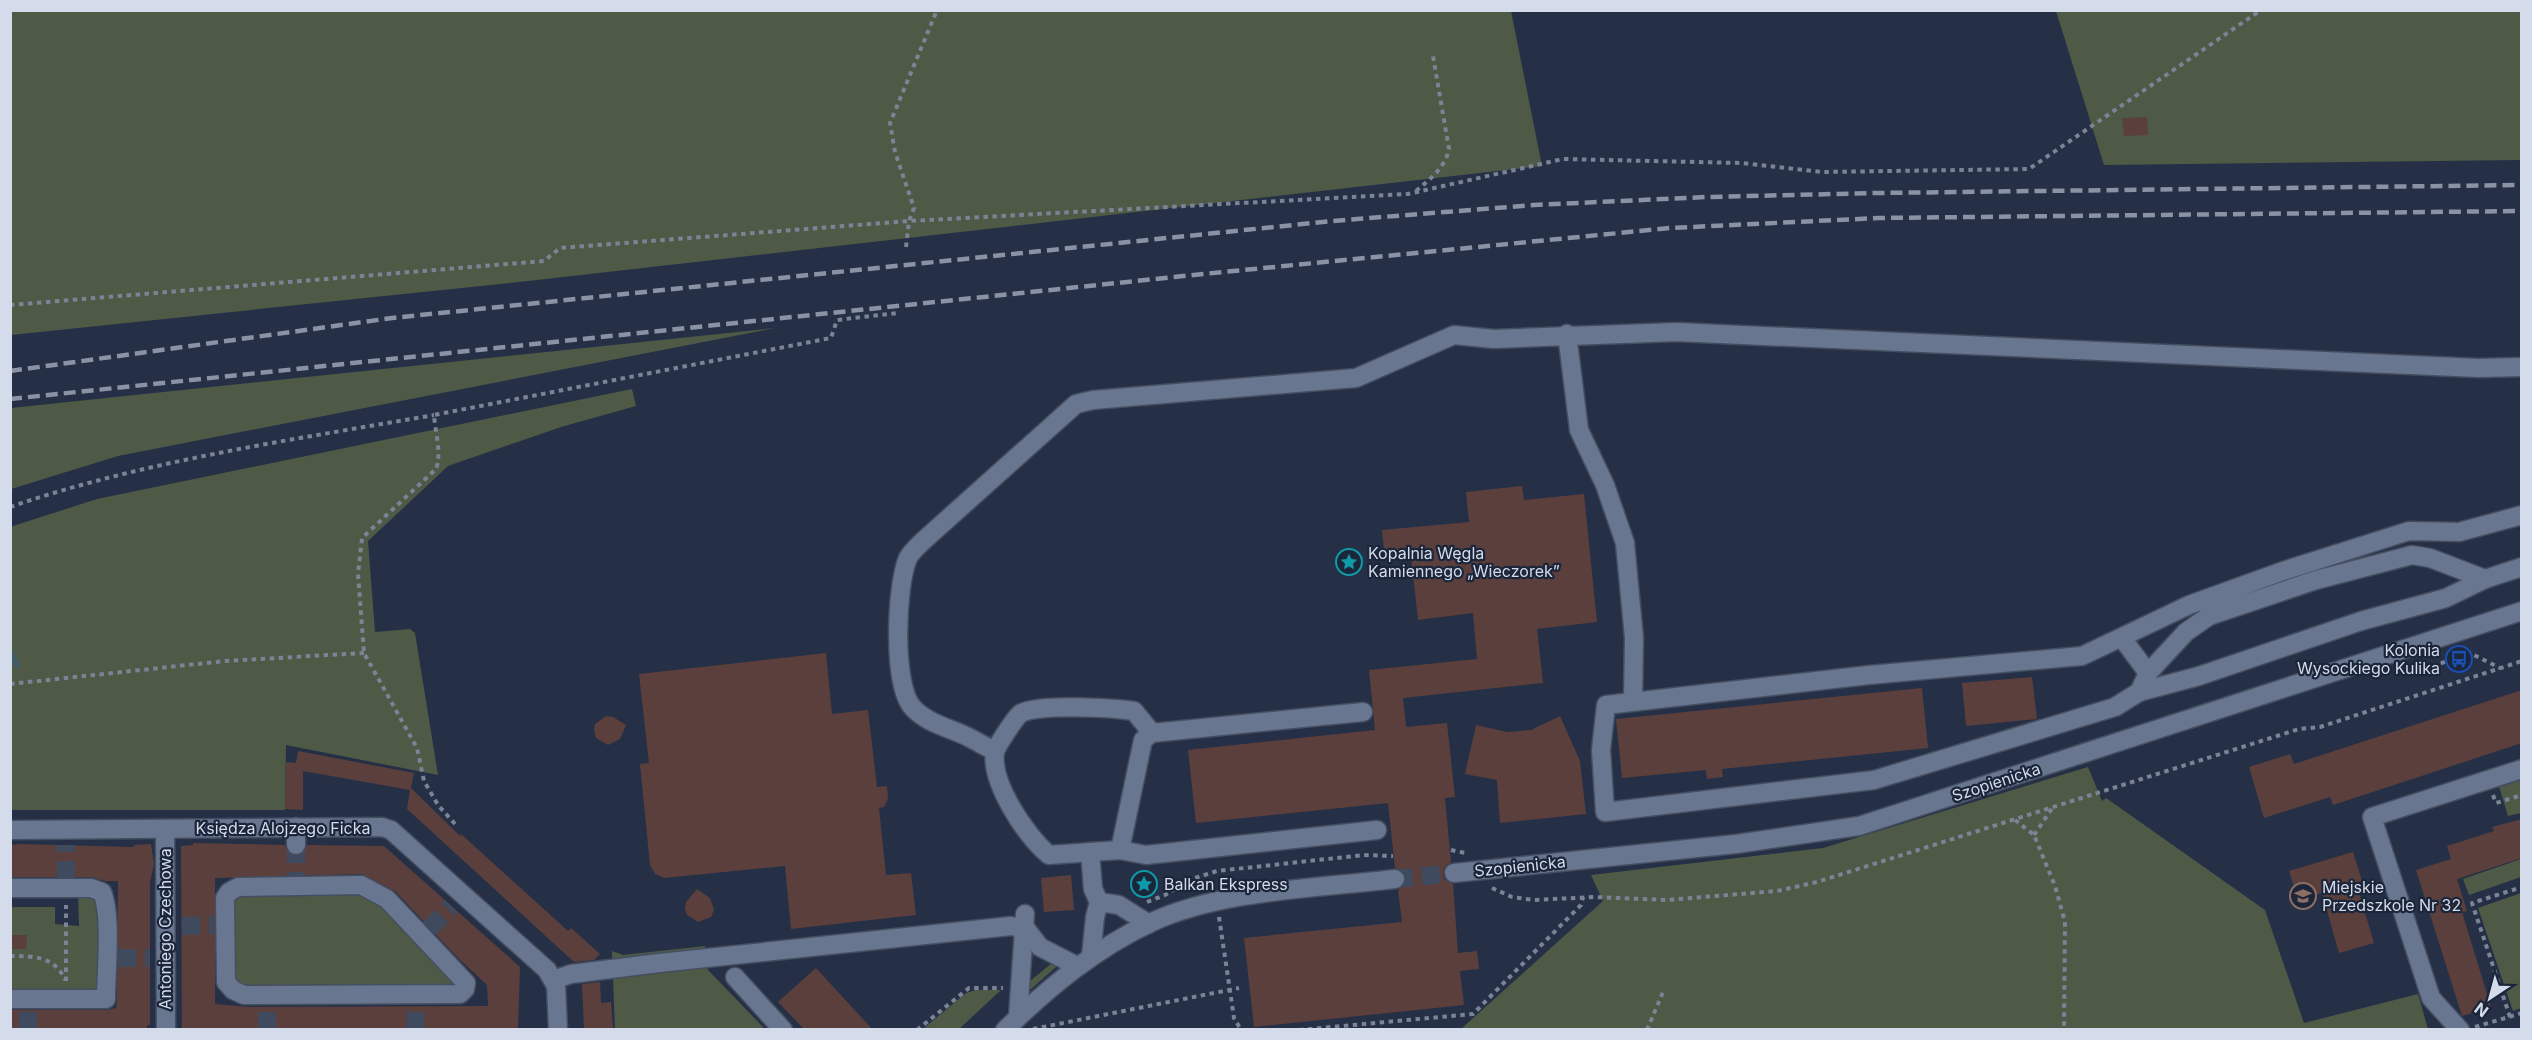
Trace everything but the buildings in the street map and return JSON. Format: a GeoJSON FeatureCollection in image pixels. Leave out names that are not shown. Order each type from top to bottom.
{"type":"FeatureCollection","features":[{"type":"Feature","properties":{"kind":"street"},"geometry":{"type":"LineString","coordinates":[[994,751],[927,719],[911,707],[904,688],[898,630],[902,584],[908,557],[1076,404],[1093,400],[1356,378],[1454,334],[1494,339],[1567,334],[1676,332],[2466,367],[2522,367]]}},
{"type":"Feature","properties":{"kind":"street"},"geometry":{"type":"LineString","coordinates":[[1567,334],[1579,430],[1605,485],[1625,543],[1634,638],[1633,700]]}},
{"type":"Feature","properties":{"kind":"street"},"geometry":{"type":"LineString","coordinates":[[2522,515],[2459,532],[2409,531],[2283,571],[2189,605],[2082,656],[1633,700],[1606,705],[1601,750],[1605,812],[1874,780],[2115,707],[2139,692],[2199,676],[2361,621],[2446,598],[2485,579],[2522,567]]}},
{"type":"Feature","properties":{"kind":"street"},"geometry":{"type":"LineString","coordinates":[[2139,692],[2148,673],[2186,632],[2209,616],[2316,580],[2412,555],[2430,558],[2485,579]]}},
{"type":"Feature","properties":{"kind":"street","name":"Szopienicka"},"geometry":{"type":"LineString","coordinates":[[1454,873],[1746,843],[1860,826],[2522,611]]}},
{"type":"Feature","properties":{"kind":"street"},"geometry":{"type":"LineString","coordinates":[[2122,638],[2148,673]]}},
{"type":"Feature","properties":{"kind":"street"},"geometry":{"type":"LineString","coordinates":[[1152,733],[1134,711],[1109,708],[1038,709],[1020,714],[994,751],[996,772],[1018,821],[1034,843],[1049,855],[1120,850],[1146,855],[1377,830]]}},
{"type":"Feature","properties":{"kind":"street"},"geometry":{"type":"LineString","coordinates":[[1120,850],[1143,740],[1152,733],[1363,712]]}},
{"type":"Feature","properties":{"kind":"street"},"geometry":{"type":"LineString","coordinates":[[2460,1029],[2431,998],[2372,817],[2522,769]]}},
{"type":"Feature","properties":{"kind":"street","name":"Księdza Alojzego Ficka"},"geometry":{"type":"LineString","coordinates":[[10,830],[67,837],[165,829],[296,836],[382,827],[391,830],[457,899],[538,960],[547,970],[553,980],[558,1002],[558,1029]]}},
{"type":"Feature","properties":{"kind":"street","name":"Antoniego Czechowa"},"geometry":{"type":"LineString","coordinates":[[165,829],[174,926],[157,958],[166,1029]]}},
{"type":"Feature","properties":{"kind":"street"},"geometry":{"type":"LineString","coordinates":[[1084,961],[1099,902],[1093,889],[1090,852]]}},
{"type":"Feature","properties":{"kind":"street"},"geometry":{"type":"LineString","coordinates":[[1005,1029],[1026,1023],[1084,961],[1149,924],[1191,908],[1229,900],[1395,879]]}},
{"type":"Feature","properties":{"kind":"street"},"geometry":{"type":"LineString","coordinates":[[296,881],[361,885],[387,899],[425,933],[466,983],[465,989],[454,996],[416,1001],[267,1000],[233,990],[226,982],[219,926],[225,898],[229,892],[238,887],[296,881]]}},
{"type":"Feature","properties":{"kind":"street"},"geometry":{"type":"LineString","coordinates":[[10,888],[66,883],[102,892],[106,902],[112,958],[106,999],[67,990],[23,1002]]}},
{"type":"Feature","properties":{"kind":"street"},"geometry":{"type":"LineString","coordinates":[[1099,902],[1119,905],[1149,924]]}},
{"type":"Feature","properties":{"kind":"street"},"geometry":{"type":"LineString","coordinates":[[1026,922],[1040,947],[1084,961]]}},
{"type":"Feature","properties":{"kind":"street"},"geometry":{"type":"LineString","coordinates":[[553,980],[571,974],[659,963],[1011,926],[1026,922]]}},
{"type":"Feature","properties":{"kind":"street"},"geometry":{"type":"LineString","coordinates":[[1026,922],[1026,1023]]}},
{"type":"Feature","properties":{"kind":"street"},"geometry":{"type":"LineString","coordinates":[[735,977],[783,1029]]}},
{"type":"Feature","properties":{"kind":"path"},"geometry":{"type":"LineString","coordinates":[[906,247],[909,221],[914,208],[895,152],[890,123],[937,10]]}},
{"type":"Feature","properties":{"kind":"path"},"geometry":{"type":"LineString","coordinates":[[10,305],[544,261],[560,248],[909,221],[1408,194],[1563,159],[1741,163],[1822,172],[2030,169],[2261,10]]}},
{"type":"Feature","properties":{"kind":"path"},"geometry":{"type":"LineString","coordinates":[[1408,194],[1415,192],[1437,171],[1446,159],[1449,149],[1433,56]]}},
{"type":"Feature","properties":{"kind":"path"},"geometry":{"type":"LineString","coordinates":[[10,507],[96,480],[223,453],[434,415],[831,338],[837,320],[897,313]]}},
{"type":"Feature","properties":{"kind":"path"},"geometry":{"type":"LineString","coordinates":[[434,415],[434,432],[440,460],[436,469],[362,538],[358,573],[364,653],[417,748],[424,781],[438,805],[455,824]]}},
{"type":"Feature","properties":{"kind":"path"},"geometry":{"type":"LineString","coordinates":[[10,684],[225,661],[364,653]]}},
{"type":"Feature","properties":{"kind":"path"},"geometry":{"type":"LineString","coordinates":[[2395,670],[2406,668],[2422,670],[2470,653],[2501,668]]}},
{"type":"Feature","properties":{"kind":"path"},"geometry":{"type":"LineString","coordinates":[[1484,883],[1512,897],[1534,900],[1583,897],[1667,900],[1777,891],[1817,882],[2299,729],[2320,727],[2522,661]]}},
{"type":"Feature","properties":{"kind":"path"},"geometry":{"type":"LineString","coordinates":[[2034,835],[2053,807]]}},
{"type":"Feature","properties":{"kind":"path"},"geometry":{"type":"LineString","coordinates":[[2014,819],[2034,835],[2046,860],[2065,922],[2064,1029]]}},
{"type":"Feature","properties":{"kind":"path"},"geometry":{"type":"LineString","coordinates":[[1178,887],[1192,879],[1223,870],[1364,855],[1393,856]]}},
{"type":"Feature","properties":{"kind":"path"},"geometry":{"type":"LineString","coordinates":[[66,883],[67,990]]}},
{"type":"Feature","properties":{"kind":"path"},"geometry":{"type":"LineString","coordinates":[[2510,1017],[2472,903],[2522,887]]}},
{"type":"Feature","properties":{"kind":"path"},"geometry":{"type":"LineString","coordinates":[[1299,1029],[1473,1014],[1581,905],[1583,897]]}},
{"type":"Feature","properties":{"kind":"path"},"geometry":{"type":"LineString","coordinates":[[1210,919],[1229,914]]}},
{"type":"Feature","properties":{"kind":"path"},"geometry":{"type":"LineString","coordinates":[[1219,916],[1234,1018],[1241,1029]]}},
{"type":"Feature","properties":{"kind":"path"},"geometry":{"type":"LineString","coordinates":[[10,956],[33,956],[47,960],[58,968],[67,990]]}},
{"type":"Feature","properties":{"kind":"path"},"geometry":{"type":"LineString","coordinates":[[917,1029],[969,987],[1008,987]]}},
{"type":"Feature","properties":{"kind":"path"},"geometry":{"type":"LineString","coordinates":[[1032,1029],[1239,987]]}},
{"type":"Feature","properties":{"kind":"path"},"geometry":{"type":"LineString","coordinates":[[1647,1029],[1663,992]]}},
{"type":"Feature","properties":{"kind":"path"},"geometry":{"type":"LineString","coordinates":[[2469,1029],[2522,1013]]}},
{"type":"Feature","properties":{"kind":"green space"},"geometry":{"type":"Polygon","coordinates":[[[10,11],[1511,11],[1542,166],[528,281],[11,335],[10,11]]]}},
{"type":"Feature","properties":{"kind":"green space"},"geometry":{"type":"Polygon","coordinates":[[[2056,11],[2521,11],[2521,160],[2104,165],[2056,11]]]}},
{"type":"Feature","properties":{"kind":"green space"},"geometry":{"type":"Polygon","coordinates":[[[775,328],[118,456],[11,489],[11,408],[775,328]]]}},
{"type":"Feature","properties":{"kind":"green space"},"geometry":{"type":"Polygon","coordinates":[[[632,389],[636,406],[561,427],[448,466],[368,541],[375,632],[410,629],[415,633],[438,775],[286,745],[285,810],[11,810],[10,527],[97,499],[632,389]]]}},
{"type":"Feature","properties":{"kind":"green space"},"geometry":{"type":"Polygon","coordinates":[[[2088,767],[2102,801],[2106,798],[2265,910],[2304,1023],[2418,994],[2428,1029],[1461,1029],[1603,901],[1591,875],[1823,848],[2088,767]]]}},
{"type":"Feature","properties":{"kind":"green space"},"geometry":{"type":"Polygon","coordinates":[[[2521,775],[2521,813],[2508,816],[2498,783],[2521,775]]]}},
{"type":"Feature","properties":{"kind":"green space"},"geometry":{"type":"Polygon","coordinates":[[[2521,859],[2521,877],[2469,895],[2463,879],[2521,859]]]}},
{"type":"Feature","properties":{"kind":"green space"},"geometry":{"type":"Polygon","coordinates":[[[368,891],[454,981],[449,987],[250,989],[232,979],[233,896],[368,891]]]}},
{"type":"Feature","properties":{"kind":"green space"},"geometry":{"type":"Polygon","coordinates":[[[2521,893],[2521,1008],[2513,1011],[2478,908],[2521,893]]]}},
{"type":"Feature","properties":{"kind":"green space"},"geometry":{"type":"Polygon","coordinates":[[[78,894],[91,898],[101,908],[100,985],[92,992],[11,992],[10,907],[55,907],[55,924],[79,926],[78,894]]]}},
{"type":"Feature","properties":{"kind":"green space"},"geometry":{"type":"Polygon","coordinates":[[[705,946],[708,970],[765,1029],[615,1029],[612,951],[623,955],[705,946]]]}},
{"type":"Feature","properties":{"kind":"green space"},"geometry":{"type":"Polygon","coordinates":[[[1052,963],[1056,967],[1030,990],[1030,981],[1052,963]]]}},
{"type":"Feature","properties":{"kind":"green space"},"geometry":{"type":"Polygon","coordinates":[[[976,990],[1001,990],[959,1029],[923,1029],[966,993],[976,990]]]}},
{"type":"Feature","properties":{"kind":"waterway"},"geometry":{"type":"LineString","coordinates":[[10,651],[17,665]]}},
{"type":"Feature","properties":{"kind":"tunnel"},"geometry":{"type":"LineString","coordinates":[[66,845],[66,879]]}},
{"type":"Feature","properties":{"kind":"tunnel"},"geometry":{"type":"LineString","coordinates":[[296,845],[296,877]]}},
{"type":"Feature","properties":{"kind":"tunnel"},"geometry":{"type":"LineString","coordinates":[[1395,879],[1454,873]]}},
{"type":"Feature","properties":{"kind":"tunnel"},"geometry":{"type":"LineString","coordinates":[[429,929],[451,906]]}},
{"type":"Feature","properties":{"kind":"tunnel"},"geometry":{"type":"LineString","coordinates":[[182,926],[214,925]]}},
{"type":"Feature","properties":{"kind":"tunnel"},"geometry":{"type":"LineString","coordinates":[[118,958],[150,958]]}},
{"type":"Feature","properties":{"kind":"tunnel"},"geometry":{"type":"LineString","coordinates":[[415,1030],[416,1005]]}},
{"type":"Feature","properties":{"kind":"tunnel"},"geometry":{"type":"LineString","coordinates":[[267,1007],[267,1030]]}},
{"type":"Feature","properties":{"kind":"tunnel"},"geometry":{"type":"LineString","coordinates":[[28,1009],[28,1030]]}},
{"type":"Feature","properties":{"kind":"railway"},"geometry":{"type":"LineString","coordinates":[[10,371],[392,318],[1332,221],[1534,205],[1707,197],[1877,193],[2522,185]]}},
{"type":"Feature","properties":{"kind":"railway"},"geometry":{"type":"LineString","coordinates":[[10,399],[1203,274],[1670,228],[1879,218],[2522,211]]}},
{"type":"Feature","properties":{"kind":"place","name":"Kopalnia Węgla Kamiennego „Wieczorek”"},"geometry":{"type":"Point","coordinates":[1349,562]}},
{"type":"Feature","properties":{"kind":"place","name":"Kolonia Wysockiego Kulika"},"geometry":{"type":"Point","coordinates":[2459,659]}},
{"type":"Feature","properties":{"kind":"place","name":"Balkan Ekspress"},"geometry":{"type":"Point","coordinates":[1144,884]}},
{"type":"Feature","properties":{"kind":"place","name":"Miejskie Przedszkole Nr 32"},"geometry":{"type":"Point","coordinates":[2303,896]}}]}
